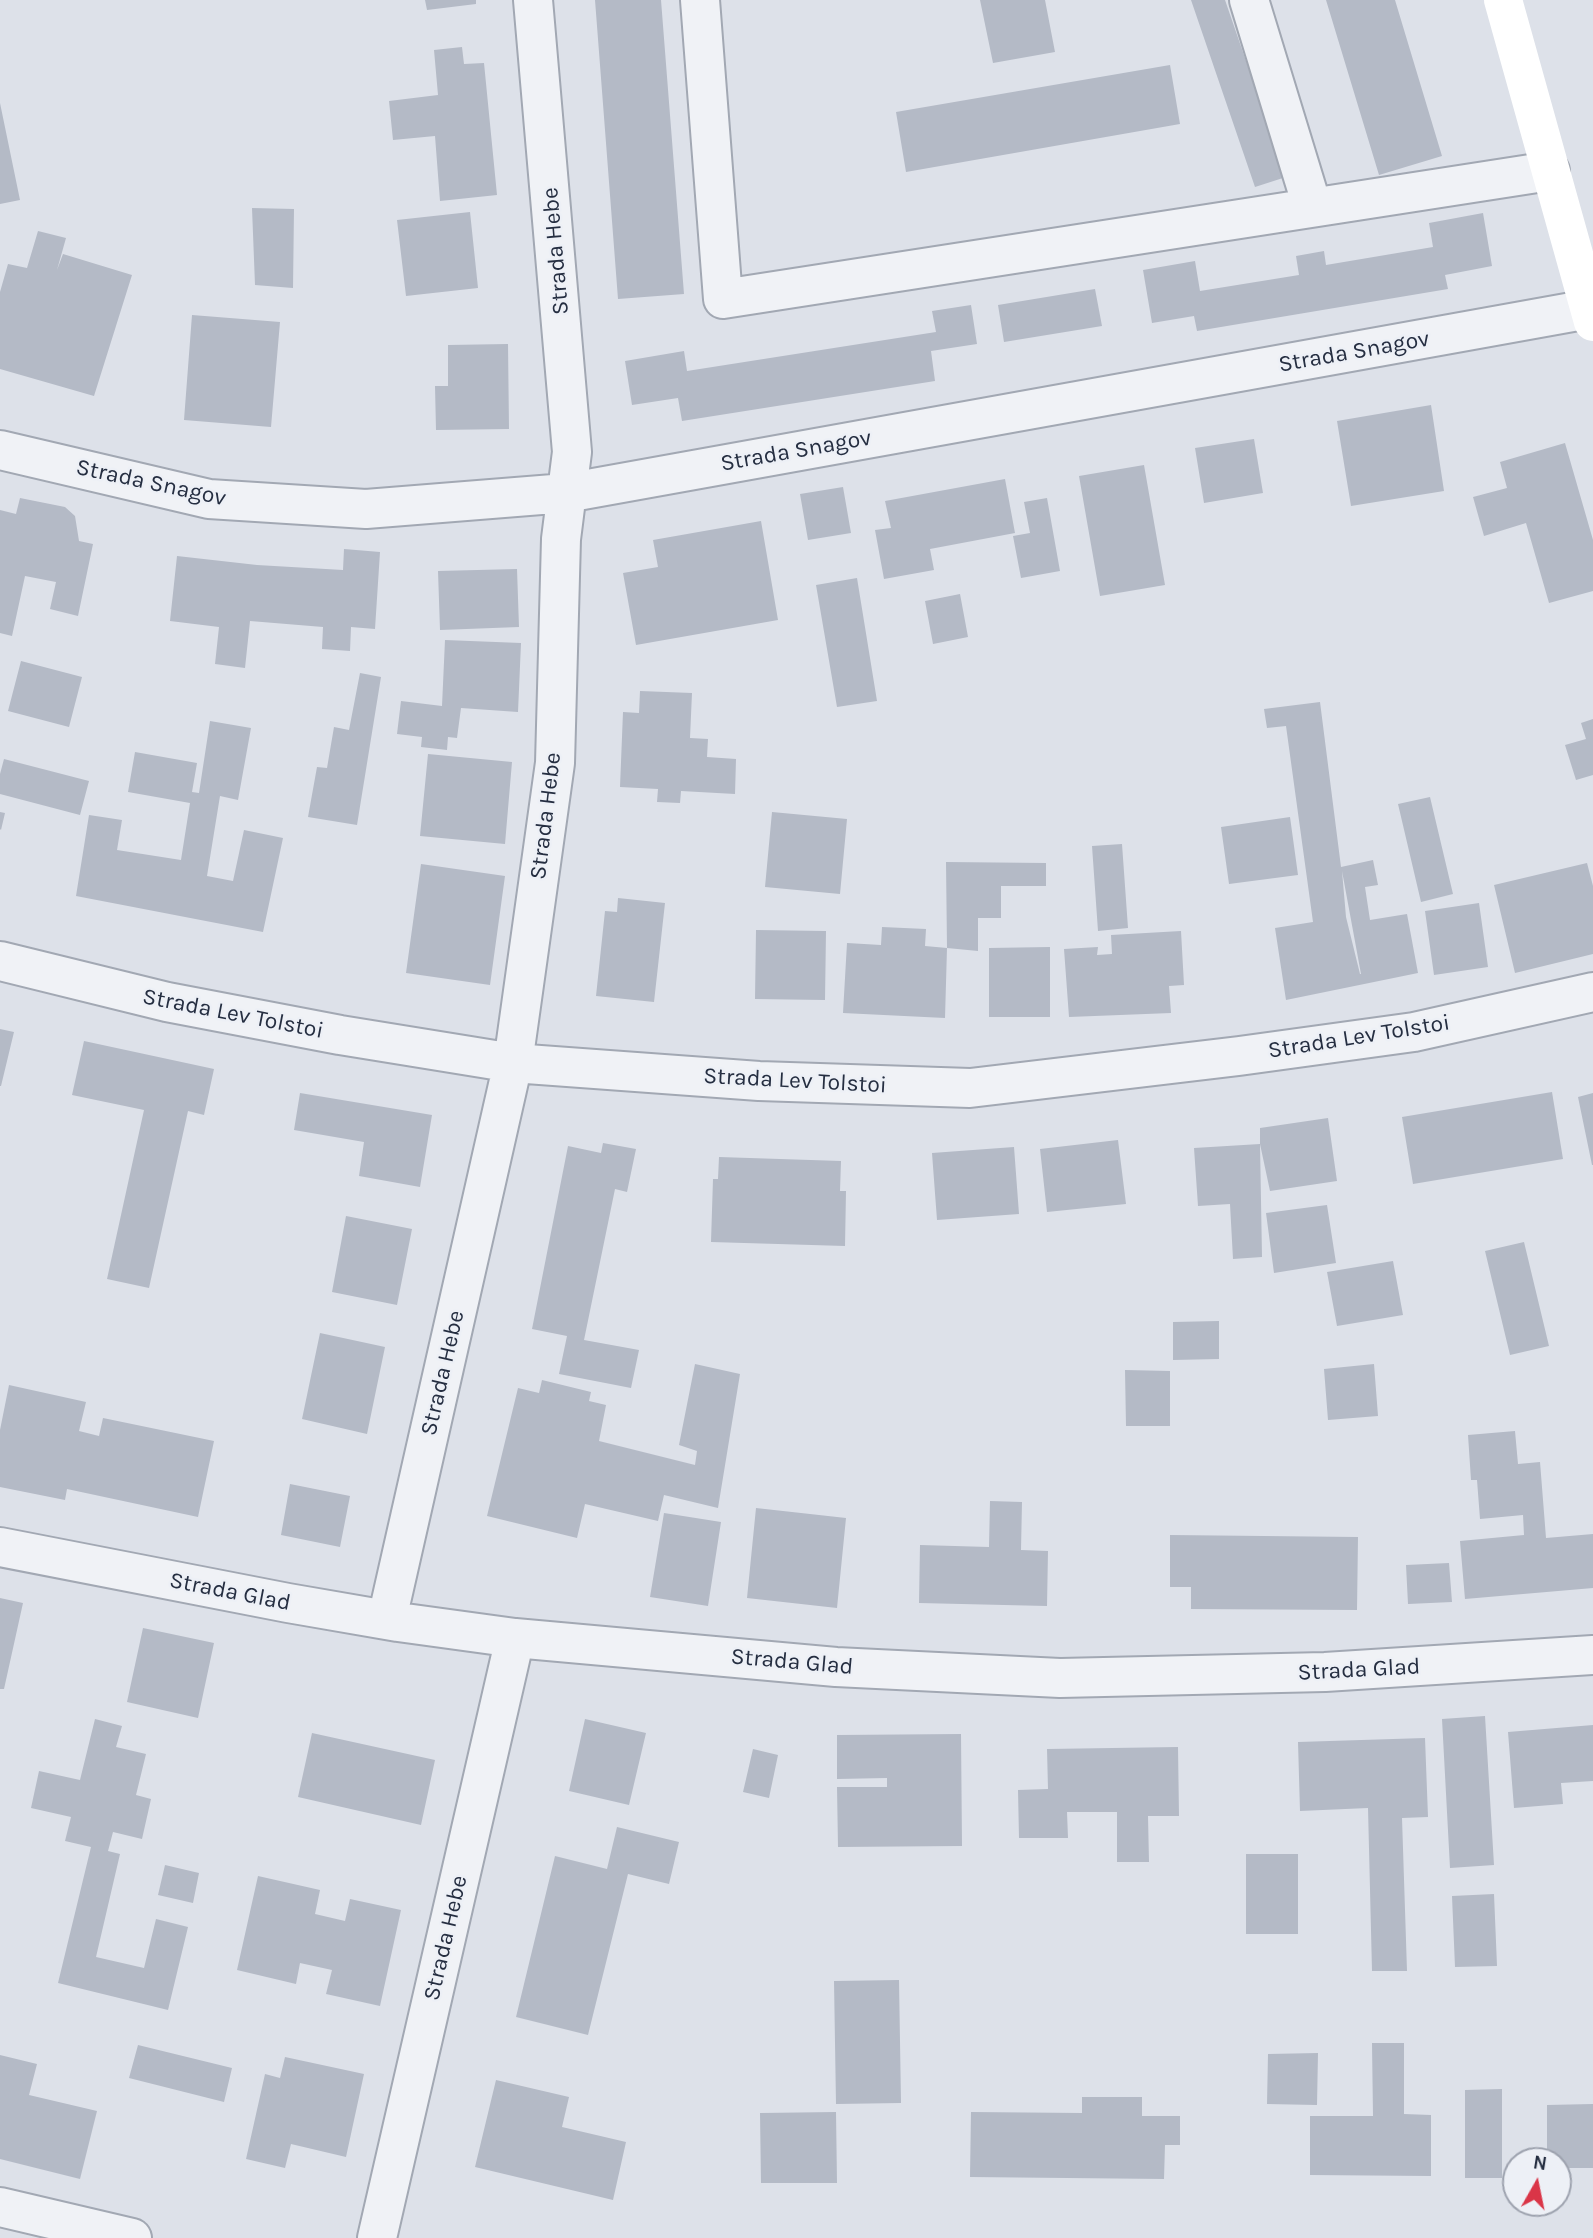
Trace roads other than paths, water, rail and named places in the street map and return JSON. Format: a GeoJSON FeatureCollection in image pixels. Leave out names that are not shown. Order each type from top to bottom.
{"type":"FeatureCollection","features":[{"type":"Feature","properties":{"kind":"main road"},"geometry":{"type":"LineString","coordinates":[[1503,0],[1591,315]]}},
{"type":"Feature","properties":{"kind":"street","name":"Strada Hebe"},"geometry":{"type":"LineString","coordinates":[[387,1619],[513,1063],[555,763],[561,539],[572,452],[533,0]]}},
{"type":"Feature","properties":{"kind":"street"},"geometry":{"type":"LineString","coordinates":[[700,0],[723,299],[1550,171]]}},
{"type":"Feature","properties":{"kind":"street"},"geometry":{"type":"LineString","coordinates":[[1249,0],[1312,206]]}},
{"type":"Feature","properties":{"kind":"street","name":"Strada Snagov"},"geometry":{"type":"LineString","coordinates":[[0,450],[209,499],[366,509],[566,493],[1145,388],[1538,320],[1591,315]]}},
{"type":"Feature","properties":{"kind":"street","name":"Strada Lev Tolstoi"},"geometry":{"type":"LineString","coordinates":[[0,961],[167,1002],[340,1035],[513,1063],[759,1081],[970,1088],[1414,1032],[1593,992]]}},
{"type":"Feature","properties":{"kind":"street","name":"Strada Glad"},"geometry":{"type":"LineString","coordinates":[[0,1547],[288,1603],[514,1638],[836,1667],[1060,1678],[1325,1672],[1593,1656]]}},
{"type":"Feature","properties":{"kind":"street","name":"Strada Hebe"},"geometry":{"type":"LineString","coordinates":[[377,2238],[514,1638]]}},
{"type":"Feature","properties":{"kind":"street"},"geometry":{"type":"LineString","coordinates":[[0,2207],[132,2238]]}}]}
